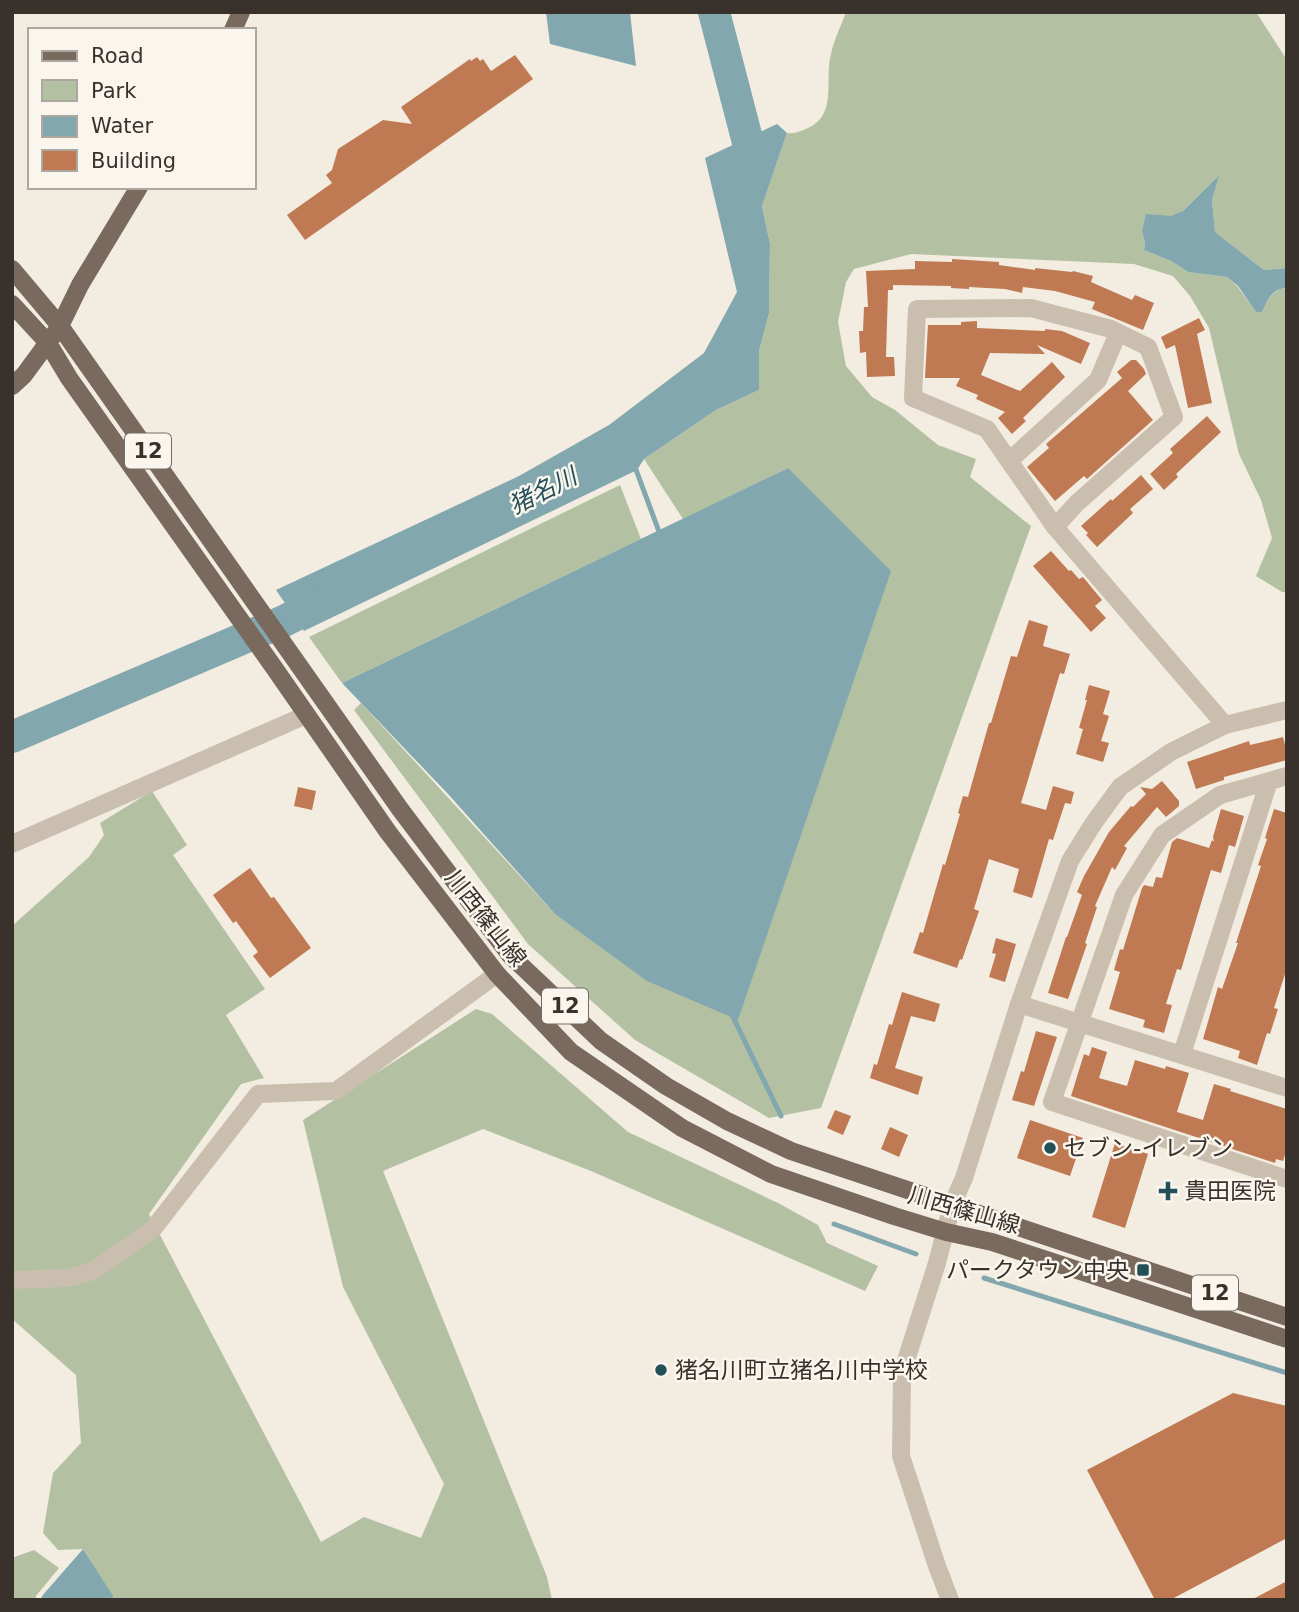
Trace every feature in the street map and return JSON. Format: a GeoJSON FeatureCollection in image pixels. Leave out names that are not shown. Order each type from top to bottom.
{"type":"FeatureCollection","features":[{"type":"Feature","properties":{"kind":"main road"},"geometry":{"type":"LineString","coordinates":[[234,28],[242,12]]}},
{"type":"Feature","properties":{"kind":"main road"},"geometry":{"type":"LineString","coordinates":[[12,386],[24,375],[60,326],[80,285],[138,189]]}},
{"type":"Feature","properties":{"kind":"main road","name":"川西篠山線"},"geometry":{"type":"LineString","coordinates":[[12,269],[60,326],[400,809],[510,955],[601,1041],[666,1086],[727,1121],[791,1151],[1287,1317]]}},
{"type":"Feature","properties":{"kind":"main road","name":"川西篠山線"},"geometry":{"type":"LineString","coordinates":[[12,304],[48,343],[69,378],[388,832],[497,974],[571,1052],[682,1128],[771,1174],[894,1216],[946,1232],[992,1242],[1287,1339]]}},
{"type":"Feature","properties":{"kind":"street"},"geometry":{"type":"LineString","coordinates":[[1055,527],[1077,503],[1174,417],[1148,347],[1111,329],[1031,308],[916,309],[913,398],[987,429],[1055,527],[1225,725]]}},
{"type":"Feature","properties":{"kind":"street"},"geometry":{"type":"LineString","coordinates":[[1009,461],[1098,380],[1118,333]]}},
{"type":"Feature","properties":{"kind":"street"},"geometry":{"type":"LineString","coordinates":[[950,1600],[901,1456],[902,1373],[952,1205],[964,1178],[1019,1004],[1070,861],[1120,787],[1171,752],[1225,725],[1287,710]]}},
{"type":"Feature","properties":{"kind":"street"},"geometry":{"type":"LineString","coordinates":[[12,844],[306,715]]}},
{"type":"Feature","properties":{"kind":"street"},"geometry":{"type":"LineString","coordinates":[[1278,779],[1220,795],[1162,835],[1124,895],[1052,1102],[1287,1179]]}},
{"type":"Feature","properties":{"kind":"street"},"geometry":{"type":"LineString","coordinates":[[1182,1054],[1278,779]]}},
{"type":"Feature","properties":{"kind":"street"},"geometry":{"type":"LineString","coordinates":[[12,1280],[68,1278],[93,1271],[153,1229],[258,1094],[337,1091],[497,974]]}},
{"type":"Feature","properties":{"kind":"street"},"geometry":{"type":"LineString","coordinates":[[1019,1004],[1285,1083]]}},
{"type":"Feature","properties":{"kind":"green space"},"geometry":{"type":"Polygon","coordinates":[[[846,12],[1256,12],[1287,60],[1287,268],[1264,270],[1215,232],[1212,200],[1218,176],[1183,211],[1142,232],[1144,250],[1171,261],[1188,272],[1227,277],[1256,312],[1262,312],[1275,292],[1287,288],[1287,592],[1282,592],[1256,576],[1272,538],[1261,500],[1239,454],[1209,328],[1190,296],[1173,276],[1134,264],[911,254],[854,269],[846,282],[838,322],[846,366],[872,397],[895,410],[938,445],[976,459],[970,477],[1031,526],[821,1108],[769,1118],[635,1040],[528,944],[354,710],[361,703],[555,914],[788,468],[683,519],[644,459],[716,410],[759,390],[759,351],[769,313],[770,244],[762,206],[787,133],[795,133],[817,122],[827,105],[831,54],[846,12]]]}},
{"type":"Feature","properties":{"kind":"green space"},"geometry":{"type":"Polygon","coordinates":[[[620,485],[641,539],[342,683],[309,637],[620,485]]]}},
{"type":"Feature","properties":{"kind":"green space"},"geometry":{"type":"Polygon","coordinates":[[[152,791],[187,845],[173,855],[265,989],[226,1015],[264,1078],[241,1084],[149,1214],[321,1542],[364,1517],[421,1538],[444,1484],[343,1287],[303,1120],[476,1009],[492,1014],[628,1132],[778,1203],[818,1225],[827,1243],[878,1266],[865,1291],[591,1171],[483,1129],[383,1171],[547,1577],[552,1600],[114,1600],[83,1549],[58,1550],[43,1533],[53,1473],[81,1443],[76,1375],[12,1319],[12,926],[89,857],[104,835],[100,823],[152,791]]]}},
{"type":"Feature","properties":{"kind":"green space"},"geometry":{"type":"Polygon","coordinates":[[[34,1550],[59,1568],[36,1596],[36,1600],[12,1600],[12,1558],[34,1550]]]}},
{"type":"Feature","properties":{"kind":"water"},"geometry":{"type":"Polygon","coordinates":[[[546,12],[630,12],[636,66],[550,44],[546,12]]]}},
{"type":"Feature","properties":{"kind":"water"},"geometry":{"type":"Polygon","coordinates":[[[777,124],[787,133],[762,206],[770,244],[769,313],[759,351],[759,390],[716,410],[644,459],[637,470],[304,631],[276,590],[519,476],[609,425],[704,353],[737,292],[705,158],[777,124]]]}},
{"type":"Feature","properties":{"kind":"water"},"geometry":{"type":"Polygon","coordinates":[[[1219,175],[1212,200],[1215,232],[1264,270],[1287,268],[1287,288],[1274,292],[1262,312],[1256,312],[1238,286],[1227,277],[1188,272],[1171,261],[1144,250],[1142,232],[1146,214],[1171,216],[1183,211],[1219,175]]]}},
{"type":"Feature","properties":{"kind":"water"},"geometry":{"type":"Polygon","coordinates":[[[788,468],[891,571],[738,1020],[647,981],[555,914],[449,795],[342,683],[788,468]]]}},
{"type":"Feature","properties":{"kind":"water"},"geometry":{"type":"Polygon","coordinates":[[[83,1549],[113,1600],[41,1600],[42,1596],[83,1549]]]}},
{"type":"Feature","properties":{"kind":"building"},"geometry":{"type":"Polygon","coordinates":[[[515,55],[533,79],[305,240],[287,215],[332,183],[326,175],[332,170],[338,149],[383,120],[412,124],[401,107],[470,59],[483,59],[491,71],[515,55]]]}},
{"type":"Feature","properties":{"kind":"building"},"geometry":{"type":"Polygon","coordinates":[[[952,259],[999,262],[999,265],[1035,270],[1073,271],[1093,276],[1091,282],[1132,300],[1135,295],[1154,303],[1143,330],[1092,309],[1095,302],[1055,291],[1023,287],[1022,293],[1005,289],[893,285],[893,290],[888,290],[886,357],[894,357],[895,376],[867,377],[866,352],[860,353],[859,331],[863,331],[864,307],[868,307],[866,271],[915,269],[915,261],[952,262],[952,259]]]}},
{"type":"Feature","properties":{"kind":"building"},"geometry":{"type":"Polygon","coordinates":[[[1199,318],[1205,330],[1197,334],[1212,403],[1188,408],[1175,345],[1166,349],[1161,337],[1199,318]]]}},
{"type":"Feature","properties":{"kind":"building"},"geometry":{"type":"Polygon","coordinates":[[[977,321],[977,328],[1062,331],[1090,343],[1081,364],[1037,345],[1045,354],[990,353],[981,375],[1020,391],[1052,362],[1065,377],[1023,418],[1026,421],[1012,434],[998,418],[1005,412],[976,399],[978,395],[956,386],[960,378],[925,378],[928,325],[961,325],[961,322],[977,321]]]}},
{"type":"Feature","properties":{"kind":"building"},"geometry":{"type":"Polygon","coordinates":[[[1131,360],[1136,360],[1146,374],[1128,391],[1153,420],[1087,479],[1084,476],[1055,501],[1027,467],[1049,448],[1046,444],[1122,378],[1117,372],[1131,360]]]}},
{"type":"Feature","properties":{"kind":"building"},"geometry":{"type":"Polygon","coordinates":[[[1207,416],[1221,432],[1176,474],[1178,477],[1164,490],[1150,474],[1173,453],[1170,449],[1207,416]]]}},
{"type":"Feature","properties":{"kind":"building"},"geometry":{"type":"Polygon","coordinates":[[[1141,475],[1153,489],[1130,509],[1133,513],[1097,547],[1081,526],[1141,475]]]}},
{"type":"Feature","properties":{"kind":"building"},"geometry":{"type":"Polygon","coordinates":[[[1051,551],[1069,571],[1079,579],[1083,577],[1102,600],[1095,606],[1106,618],[1091,632],[1033,566],[1051,551]]]}},
{"type":"Feature","properties":{"kind":"building"},"geometry":{"type":"Polygon","coordinates":[[[1029,620],[1048,626],[1043,646],[1070,654],[1064,674],[1060,673],[1021,803],[1046,810],[1053,786],[1074,792],[1071,804],[1065,803],[1053,840],[1049,839],[1032,898],[1013,892],[1019,869],[989,859],[974,909],[979,911],[957,968],[913,953],[920,932],[923,933],[943,864],[945,865],[963,796],[968,797],[1011,656],[1017,657],[1029,620]]]}},
{"type":"Feature","properties":{"kind":"building"},"geometry":{"type":"Polygon","coordinates":[[[1089,685],[1110,691],[1103,714],[1109,716],[1101,741],[1109,743],[1103,762],[1076,754],[1083,729],[1079,728],[1089,685]]]}},
{"type":"Feature","properties":{"kind":"building"},"geometry":{"type":"Polygon","coordinates":[[[1283,737],[1287,760],[1224,777],[1224,780],[1196,789],[1187,762],[1249,741],[1250,745],[1283,737]]]}},
{"type":"Feature","properties":{"kind":"building"},"geometry":{"type":"Polygon","coordinates":[[[1162,781],[1179,801],[1179,806],[1166,817],[1157,807],[1124,846],[1127,848],[1115,870],[1112,867],[1095,906],[1097,907],[1085,943],[1087,944],[1068,999],[1048,993],[1082,895],[1077,892],[1084,876],[1109,832],[1131,806],[1146,794],[1140,787],[1152,789],[1162,781]]]}},
{"type":"Feature","properties":{"kind":"building"},"geometry":{"type":"Polygon","coordinates":[[[298,787],[316,791],[312,810],[294,806],[298,787]]]}},
{"type":"Feature","properties":{"kind":"building"},"geometry":{"type":"Polygon","coordinates":[[[1221,809],[1244,816],[1235,847],[1229,845],[1221,873],[1211,870],[1181,970],[1177,969],[1166,1004],[1172,1005],[1164,1033],[1143,1027],[1145,1020],[1109,1009],[1120,972],[1114,970],[1120,949],[1123,950],[1142,888],[1144,885],[1153,887],[1156,877],[1162,878],[1172,842],[1177,838],[1209,848],[1212,840],[1214,842],[1221,809]]]}},
{"type":"Feature","properties":{"kind":"building"},"geometry":{"type":"Polygon","coordinates":[[[1274,809],[1287,813],[1287,968],[1274,1008],[1278,1009],[1257,1065],[1238,1058],[1240,1051],[1203,1039],[1218,987],[1222,989],[1238,943],[1261,866],[1258,865],[1274,809]]]}},
{"type":"Feature","properties":{"kind":"building"},"geometry":{"type":"Polygon","coordinates":[[[250,868],[311,948],[270,978],[253,956],[258,952],[213,895],[250,868]]]}},
{"type":"Feature","properties":{"kind":"building"},"geometry":{"type":"Polygon","coordinates":[[[996,938],[1016,944],[1005,982],[989,977],[996,954],[992,953],[996,938]]]}},
{"type":"Feature","properties":{"kind":"building"},"geometry":{"type":"Polygon","coordinates":[[[902,992],[940,1004],[935,1022],[911,1016],[895,1068],[923,1077],[918,1095],[870,1078],[874,1064],[877,1065],[889,1024],[892,1025],[902,992]]]}},
{"type":"Feature","properties":{"kind":"building"},"geometry":{"type":"Polygon","coordinates":[[[1036,1031],[1057,1037],[1034,1106],[1012,1100],[1021,1071],[1024,1072],[1036,1031]]]}},
{"type":"Feature","properties":{"kind":"building"},"geometry":{"type":"Polygon","coordinates":[[[1092,1047],[1107,1052],[1099,1078],[1127,1086],[1135,1060],[1189,1073],[1177,1112],[1203,1120],[1214,1084],[1287,1109],[1287,1149],[1283,1161],[1276,1159],[1275,1163],[1071,1096],[1084,1054],[1089,1056],[1092,1047]]]}},
{"type":"Feature","properties":{"kind":"building"},"geometry":{"type":"Polygon","coordinates":[[[835,1110],[851,1116],[843,1135],[827,1128],[835,1110]]]}},
{"type":"Feature","properties":{"kind":"building","name":"セブン-イレブン"},"geometry":{"type":"Polygon","coordinates":[[[1030,1120],[1083,1138],[1070,1176],[1017,1158],[1030,1120]]]}},
{"type":"Feature","properties":{"kind":"building"},"geometry":{"type":"Polygon","coordinates":[[[890,1127],[908,1135],[899,1157],[881,1149],[890,1127]]]}},
{"type":"Feature","properties":{"kind":"building"},"geometry":{"type":"Polygon","coordinates":[[[1115,1143],[1148,1154],[1125,1228],[1092,1217],[1115,1143]]]}},
{"type":"Feature","properties":{"kind":"building"},"geometry":{"type":"Polygon","coordinates":[[[1233,1393],[1287,1406],[1287,1538],[1170,1600],[1155,1600],[1087,1470],[1233,1393]]]}},
{"type":"Feature","properties":{"kind":"building"},"geometry":{"type":"Polygon","coordinates":[[[1287,1581],[1287,1600],[1251,1600],[1287,1581]]]}},
{"type":"Feature","properties":{"kind":"waterway","name":"猪名川"},"geometry":{"type":"LineString","coordinates":[[714,12],[752,158],[753,179]]}},
{"type":"Feature","properties":{"kind":"waterway"},"geometry":{"type":"LineString","coordinates":[[635,467],[661,537]]}},
{"type":"Feature","properties":{"kind":"waterway","name":"猪名川"},"geometry":{"type":"LineString","coordinates":[[12,737],[284,621],[331,597]]}},
{"type":"Feature","properties":{"kind":"waterway"},"geometry":{"type":"LineString","coordinates":[[732,1015],[781,1116]]}},
{"type":"Feature","properties":{"kind":"waterway"},"geometry":{"type":"LineString","coordinates":[[834,1224],[916,1254]]}},
{"type":"Feature","properties":{"kind":"waterway"},"geometry":{"type":"LineString","coordinates":[[984,1278],[1287,1373]]}},
{"type":"Feature","properties":{"kind":"place","name":"セブン-イレブン"},"geometry":{"type":"Point","coordinates":[1050,1148]}},
{"type":"Feature","properties":{"kind":"place","name":"貴田医院"},"geometry":{"type":"Point","coordinates":[1168,1191]}},
{"type":"Feature","properties":{"kind":"place","name":"パークタウン中央"},"geometry":{"type":"Point","coordinates":[1143,1270]}},
{"type":"Feature","properties":{"kind":"place","name":"猪名川町立猪名川中学校"},"geometry":{"type":"Point","coordinates":[661,1370]}}]}
